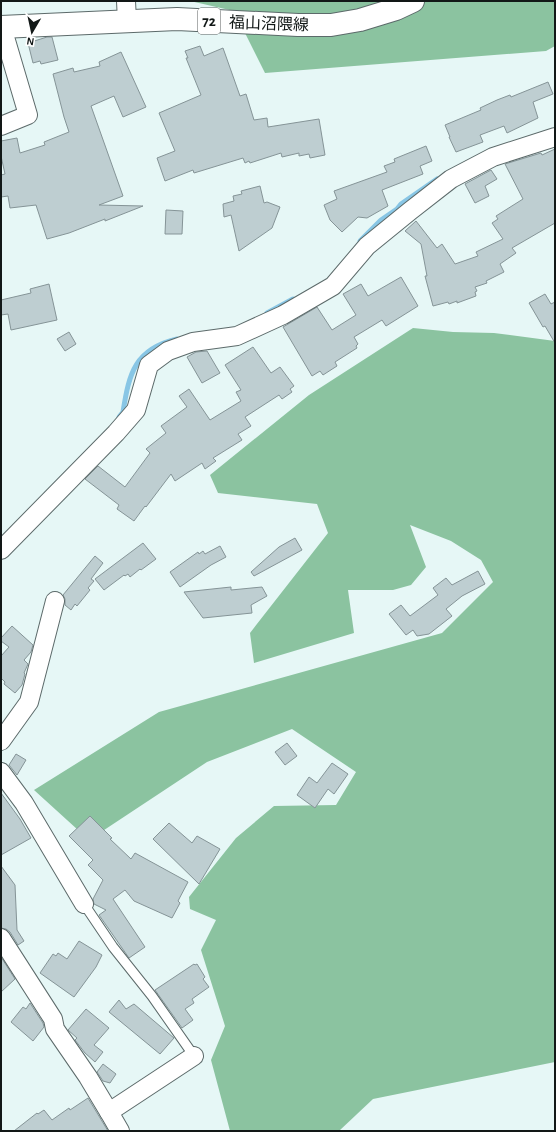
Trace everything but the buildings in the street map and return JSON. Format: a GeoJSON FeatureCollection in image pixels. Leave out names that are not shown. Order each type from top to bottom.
{"type":"FeatureCollection","features":[{"type":"Feature","properties":{"kind":"main road","name":"福山沼隈線"},"geometry":{"type":"LineString","coordinates":[[1,27],[126,11],[177,19],[298,25],[330,25],[360,20],[396,9],[413,1]]}},
{"type":"Feature","properties":{"kind":"street"},"geometry":{"type":"LineString","coordinates":[[1,27],[28,115],[1,126]]}},
{"type":"Feature","properties":{"kind":"street"},"geometry":{"type":"LineString","coordinates":[[1,550],[111,438],[136,410],[149,365],[168,351],[193,342],[237,336],[283,315],[333,286],[367,246],[451,180],[493,157],[555,137]]}},
{"type":"Feature","properties":{"kind":"street"},"geometry":{"type":"LineString","coordinates":[[1,741],[29,702],[50,618],[56,601]]}},
{"type":"Feature","properties":{"kind":"street"},"geometry":{"type":"LineString","coordinates":[[1,772],[24,803],[84,904]]}},
{"type":"Feature","properties":{"kind":"street"},"geometry":{"type":"LineString","coordinates":[[1,938],[53,1019],[55,1029],[88,1077],[120,1131]]}},
{"type":"Feature","properties":{"kind":"street"},"geometry":{"type":"LineString","coordinates":[[109,1112],[194,1056]]}},
{"type":"Feature","properties":{"kind":"lane"},"geometry":{"type":"LineString","coordinates":[[84,904],[113,947],[152,996],[194,1056]]}},
{"type":"Feature","properties":{"kind":"green space"},"geometry":{"type":"Polygon","coordinates":[[[190,1],[555,1],[555,46],[546,51],[265,73],[234,11],[190,1]]]}},
{"type":"Feature","properties":{"kind":"green space"},"geometry":{"type":"Polygon","coordinates":[[[413,328],[453,332],[494,333],[555,341],[555,1062],[373,1099],[339,1131],[230,1131],[211,1060],[225,1026],[201,950],[216,920],[190,909],[189,897],[236,838],[274,806],[336,805],[356,772],[292,729],[207,762],[89,840],[34,790],[159,712],[442,633],[493,582],[481,560],[451,541],[410,525],[426,567],[411,585],[393,590],[348,590],[354,633],[254,663],[250,633],[328,533],[317,504],[218,493],[210,475],[309,395],[413,328]]]}},
{"type":"Feature","properties":{"kind":"waterway"},"geometry":{"type":"LineString","coordinates":[[360,241],[381,220],[437,179]]}},
{"type":"Feature","properties":{"kind":"waterway"},"geometry":{"type":"LineString","coordinates":[[267,313],[293,299]]}},
{"type":"Feature","properties":{"kind":"waterway"},"geometry":{"type":"LineString","coordinates":[[119,417],[123,412],[128,386],[136,365],[143,356],[152,349],[163,343],[177,339]]}}]}
